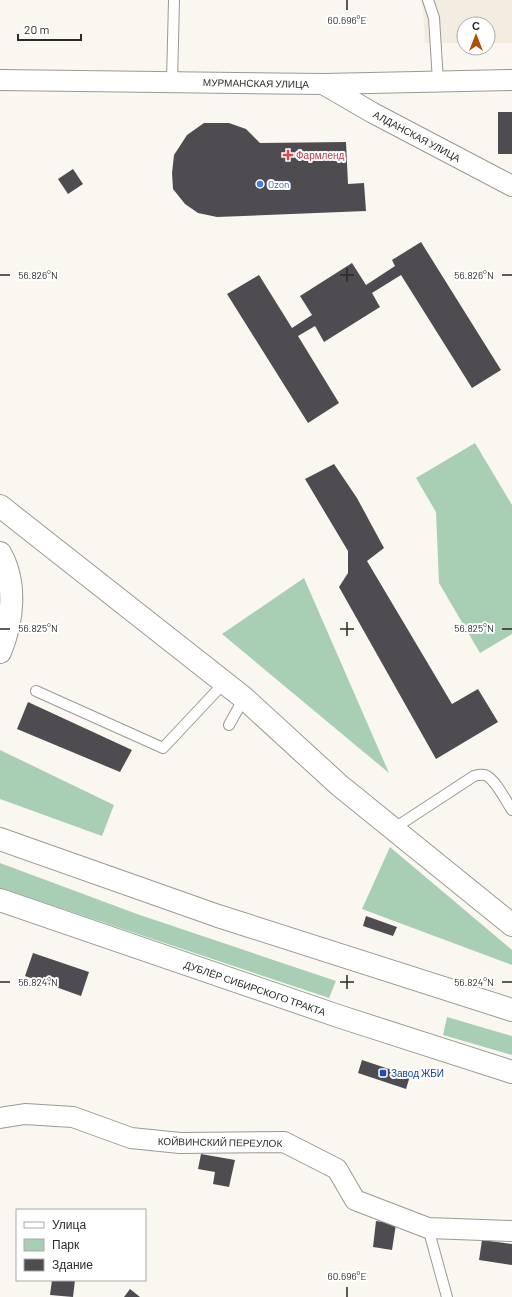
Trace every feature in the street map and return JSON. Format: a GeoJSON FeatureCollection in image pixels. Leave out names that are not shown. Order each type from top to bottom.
{"type":"FeatureCollection","features":[{"type":"Feature","properties":{"kind":"main road"},"geometry":{"type":"LineString","coordinates":[[0,506],[244,698],[339,785],[512,924]]}},
{"type":"Feature","properties":{"kind":"main road"},"geometry":{"type":"LineString","coordinates":[[0,553],[11,585],[11,610],[7,636],[0,652]]}},
{"type":"Feature","properties":{"kind":"main road"},"geometry":{"type":"LineString","coordinates":[[0,839],[218,916],[512,1010]]}},
{"type":"Feature","properties":{"kind":"main road","name":"ДУБЛЁР СИБИРСКОГО ТРАКТА"},"geometry":{"type":"LineString","coordinates":[[0,900],[341,1017],[512,1072]]}},
{"type":"Feature","properties":{"kind":"street","name":"МУРМАНСКАЯ УЛИЦА"},"geometry":{"type":"LineString","coordinates":[[0,80],[323,84],[512,80]]}},
{"type":"Feature","properties":{"kind":"street","name":"АЛДАНСКАЯ УЛИЦА"},"geometry":{"type":"LineString","coordinates":[[323,84],[373,113],[512,186]]}},
{"type":"Feature","properties":{"kind":"street","name":"КОЙВИНСКИЙ ПЕРЕУЛОК"},"geometry":{"type":"LineString","coordinates":[[0,1118],[25,1114],[73,1116],[131,1138],[180,1143],[284,1142],[337,1168],[355,1200],[428,1228],[512,1231]]}},
{"type":"Feature","properties":{"kind":"lane"},"geometry":{"type":"LineString","coordinates":[[172,82],[174,0]]}},
{"type":"Feature","properties":{"kind":"lane"},"geometry":{"type":"LineString","coordinates":[[428,0],[434,18],[438,81]]}},
{"type":"Feature","properties":{"kind":"lane"},"geometry":{"type":"LineString","coordinates":[[36,691],[163,748],[224,683]]}},
{"type":"Feature","properties":{"kind":"lane"},"geometry":{"type":"LineString","coordinates":[[229,725],[244,698]]}},
{"type":"Feature","properties":{"kind":"lane"},"geometry":{"type":"LineString","coordinates":[[394,829],[474,776],[480,775],[486,776],[494,782],[512,810]]}},
{"type":"Feature","properties":{"kind":"lane"},"geometry":{"type":"LineString","coordinates":[[428,1228],[447,1297]]}},
{"type":"Feature","properties":{"kind":"shaded area"},"geometry":{"type":"Polygon","coordinates":[[[420,0],[512,0],[512,43],[496,43],[496,16],[456,16],[456,43],[425,43],[423,10],[420,0]]]}},
{"type":"Feature","properties":{"kind":"green space"},"geometry":{"type":"Polygon","coordinates":[[[475,443],[512,505],[512,634],[480,653],[439,583],[436,512],[416,478],[475,443]]]}},
{"type":"Feature","properties":{"kind":"green space"},"geometry":{"type":"Polygon","coordinates":[[[304,578],[389,773],[222,634],[304,578]]]}},
{"type":"Feature","properties":{"kind":"green space"},"geometry":{"type":"Polygon","coordinates":[[[0,750],[114,805],[102,836],[0,799],[0,750]]]}},
{"type":"Feature","properties":{"kind":"green space"},"geometry":{"type":"Polygon","coordinates":[[[390,847],[512,950],[512,965],[362,909],[390,847]]]}},
{"type":"Feature","properties":{"kind":"green space"},"geometry":{"type":"Polygon","coordinates":[[[0,863],[137,914],[336,981],[329,998],[0,888],[0,863]]]}},
{"type":"Feature","properties":{"kind":"green space"},"geometry":{"type":"Polygon","coordinates":[[[447,1017],[512,1036],[512,1055],[443,1035],[447,1017]]]}},
{"type":"Feature","properties":{"kind":"building"},"geometry":{"type":"Polygon","coordinates":[[[498,112],[512,112],[512,154],[498,154],[498,112]]]}},
{"type":"Feature","properties":{"kind":"building"},"geometry":{"type":"Polygon","coordinates":[[[204,123],[229,123],[246,129],[260,143],[346,142],[348,184],[364,183],[366,211],[217,217],[198,213],[185,204],[173,189],[172,173],[174,155],[187,135],[204,123]]]}},
{"type":"Feature","properties":{"kind":"building"},"geometry":{"type":"Polygon","coordinates":[[[73,169],[83,184],[68,194],[58,179],[73,169]]]}},
{"type":"Feature","properties":{"kind":"building"},"geometry":{"type":"Polygon","coordinates":[[[421,242],[501,370],[472,388],[401,275],[372,293],[380,307],[324,342],[315,326],[298,336],[339,403],[308,423],[227,294],[259,275],[292,328],[312,315],[300,296],[352,263],[366,285],[395,266],[392,260],[421,242]]]}},
{"type":"Feature","properties":{"kind":"building"},"geometry":{"type":"Polygon","coordinates":[[[334,464],[357,498],[384,548],[367,561],[452,704],[478,689],[498,722],[436,759],[339,587],[348,573],[348,551],[305,479],[334,464]]]}},
{"type":"Feature","properties":{"kind":"building"},"geometry":{"type":"Polygon","coordinates":[[[28,702],[132,750],[120,772],[17,729],[28,702]]]}},
{"type":"Feature","properties":{"kind":"building"},"geometry":{"type":"Polygon","coordinates":[[[366,916],[397,927],[393,936],[363,926],[366,916]]]}},
{"type":"Feature","properties":{"kind":"building"},"geometry":{"type":"Polygon","coordinates":[[[33,953],[89,972],[81,996],[25,976],[33,953]]]}},
{"type":"Feature","properties":{"kind":"building"},"geometry":{"type":"Polygon","coordinates":[[[362,1060],[410,1076],[406,1089],[358,1073],[362,1060]]]}},
{"type":"Feature","properties":{"kind":"building"},"geometry":{"type":"Polygon","coordinates":[[[201,1154],[235,1160],[229,1187],[213,1184],[215,1172],[198,1169],[201,1154]]]}},
{"type":"Feature","properties":{"kind":"building"},"geometry":{"type":"Polygon","coordinates":[[[376,1221],[396,1224],[392,1250],[373,1247],[376,1221]]]}},
{"type":"Feature","properties":{"kind":"building"},"geometry":{"type":"Polygon","coordinates":[[[482,1240],[512,1244],[512,1265],[479,1260],[482,1240]]]}},
{"type":"Feature","properties":{"kind":"building"},"geometry":{"type":"Polygon","coordinates":[[[52,1281],[75,1281],[73,1297],[50,1295],[52,1281]]]}},
{"type":"Feature","properties":{"kind":"building"},"geometry":{"type":"Polygon","coordinates":[[[130,1289],[140,1297],[124,1297],[130,1289]]]}},
{"type":"Feature","properties":{"kind":"place","name":"Фармленд"},"geometry":{"type":"Point","coordinates":[288,155]}},
{"type":"Feature","properties":{"kind":"place","name":"Ozon"},"geometry":{"type":"Point","coordinates":[260,184]}},
{"type":"Feature","properties":{"kind":"place","name":"Завод ЖБИ"},"geometry":{"type":"Point","coordinates":[383,1073]}}]}
